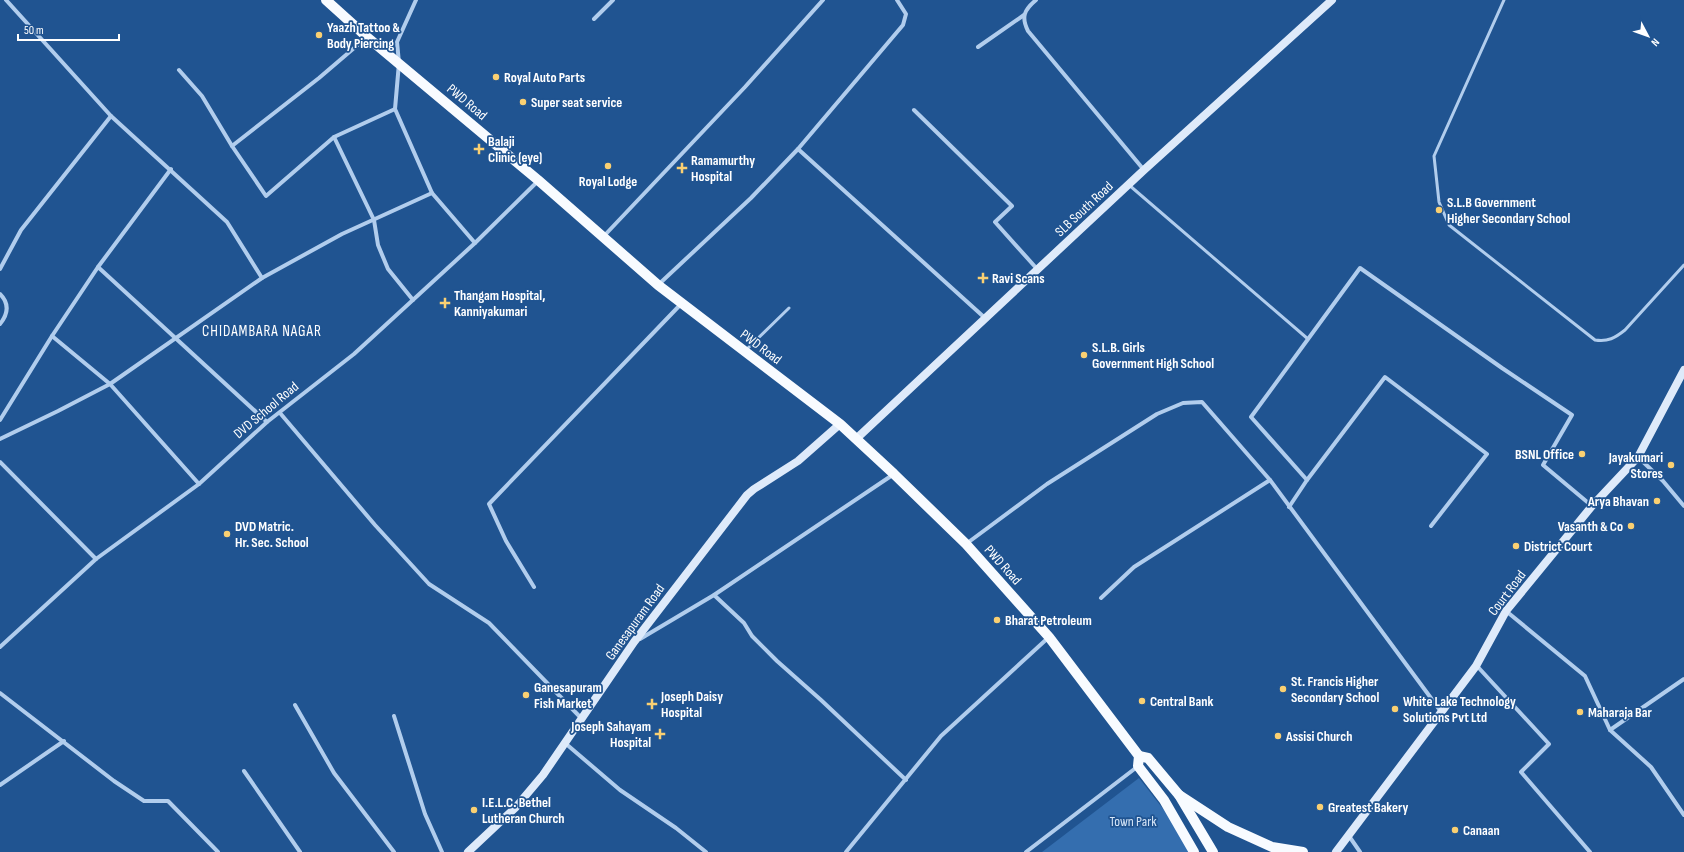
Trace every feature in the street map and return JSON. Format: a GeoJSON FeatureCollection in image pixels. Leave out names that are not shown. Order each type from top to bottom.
{"type":"FeatureCollection","features":[{"type":"Feature","properties":{"kind":"main road","name":"PWD Road"},"geometry":{"type":"LineString","coordinates":[[326,0],[367,37],[538,180],[681,304],[840,424],[966,544],[1049,637],[1142,760],[1194,852]]}},
{"type":"Feature","properties":{"kind":"main road","name":"PWD Road"},"geometry":{"type":"LineString","coordinates":[[1142,760],[1179,795],[1213,852]]}},
{"type":"Feature","properties":{"kind":"main road"},"geometry":{"type":"LineString","coordinates":[[1179,795],[1228,827],[1272,848],[1302,852]]}},
{"type":"Feature","properties":{"kind":"street"},"geometry":{"type":"LineString","coordinates":[[6,0],[111,116],[171,169],[227,222],[262,278]]}},
{"type":"Feature","properties":{"kind":"street"},"geometry":{"type":"LineString","coordinates":[[416,0],[397,42],[399,63],[395,110],[432,193],[475,243]]}},
{"type":"Feature","properties":{"kind":"street"},"geometry":{"type":"LineString","coordinates":[[594,19],[613,0]]}},
{"type":"Feature","properties":{"kind":"street"},"geometry":{"type":"LineString","coordinates":[[603,237],[745,87],[823,0]]}},
{"type":"Feature","properties":{"kind":"street"},"geometry":{"type":"LineString","coordinates":[[658,285],[751,198],[798,148],[903,25],[906,14],[897,0]]}},
{"type":"Feature","properties":{"kind":"street"},"geometry":{"type":"LineString","coordinates":[[978,47],[1024,15],[1036,0]]}},
{"type":"Feature","properties":{"kind":"street","name":"SLB South Road"},"geometry":{"type":"LineString","coordinates":[[856,439],[1144,170],[1332,0]]}},
{"type":"Feature","properties":{"kind":"street"},"geometry":{"type":"LineString","coordinates":[[1024,15],[1023,22],[1028,31],[1144,170]]}},
{"type":"Feature","properties":{"kind":"street"},"geometry":{"type":"LineString","coordinates":[[232,146],[320,78],[367,37]]}},
{"type":"Feature","properties":{"kind":"street"},"geometry":{"type":"LineString","coordinates":[[179,70],[202,96],[232,146],[266,196],[334,137],[395,110]]}},
{"type":"Feature","properties":{"kind":"street"},"geometry":{"type":"LineString","coordinates":[[914,110],[1012,206],[995,222],[1038,270]]}},
{"type":"Feature","properties":{"kind":"street"},"geometry":{"type":"LineString","coordinates":[[0,269],[21,230],[111,116]]}},
{"type":"Feature","properties":{"kind":"street"},"geometry":{"type":"LineString","coordinates":[[334,137],[374,220],[378,245],[388,269],[413,300]]}},
{"type":"Feature","properties":{"kind":"street"},"geometry":{"type":"LineString","coordinates":[[798,148],[985,318]]}},
{"type":"Feature","properties":{"kind":"street"},"geometry":{"type":"LineString","coordinates":[[0,420],[52,336],[98,267],[171,169]]}},
{"type":"Feature","properties":{"kind":"street","name":"DVD School Road"},"geometry":{"type":"LineString","coordinates":[[0,647],[96,560],[199,484],[267,422],[354,354],[475,243],[538,180]]}},
{"type":"Feature","properties":{"kind":"street"},"geometry":{"type":"LineString","coordinates":[[0,438],[58,411],[110,384],[262,278],[342,234],[432,193]]}},
{"type":"Feature","properties":{"kind":"street"},"geometry":{"type":"LineString","coordinates":[[98,267],[267,422]]}},
{"type":"Feature","properties":{"kind":"street"},"geometry":{"type":"LineString","coordinates":[[1307,480],[1251,416],[1360,268],[1502,368],[1572,415],[1543,465],[1592,506]]}},
{"type":"Feature","properties":{"kind":"street"},"geometry":{"type":"LineString","coordinates":[[0,294],[5,299],[8,308],[6,317],[0,324]]}},
{"type":"Feature","properties":{"kind":"street"},"geometry":{"type":"LineString","coordinates":[[534,587],[506,541],[489,504],[681,304]]}},
{"type":"Feature","properties":{"kind":"street"},"geometry":{"type":"LineString","coordinates":[[52,336],[110,384],[199,484]]}},
{"type":"Feature","properties":{"kind":"street","name":"Court Road"},"geometry":{"type":"LineString","coordinates":[[1336,852],[1476,666],[1506,611],[1592,506],[1638,457],[1684,370]]}},
{"type":"Feature","properties":{"kind":"street"},"geometry":{"type":"LineString","coordinates":[[1290,507],[1307,480],[1385,377],[1487,454],[1431,526]]}},
{"type":"Feature","properties":{"kind":"street"},"geometry":{"type":"LineString","coordinates":[[966,544],[1047,484],[1157,414],[1183,403],[1202,402],[1270,480],[1442,713]]}},
{"type":"Feature","properties":{"kind":"street"},"geometry":{"type":"LineString","coordinates":[[280,413],[375,525],[429,584],[489,624],[582,720]]}},
{"type":"Feature","properties":{"kind":"street","name":"Ganesapuram Road"},"geometry":{"type":"LineString","coordinates":[[468,852],[516,807],[543,775],[634,642],[754,489],[798,461],[840,424]]}},
{"type":"Feature","properties":{"kind":"street"},"geometry":{"type":"LineString","coordinates":[[1638,457],[1663,480],[1684,506]]}},
{"type":"Feature","properties":{"kind":"street"},"geometry":{"type":"LineString","coordinates":[[0,462],[96,560]]}},
{"type":"Feature","properties":{"kind":"street"},"geometry":{"type":"LineString","coordinates":[[634,642],[714,595],[894,474]]}},
{"type":"Feature","properties":{"kind":"street"},"geometry":{"type":"LineString","coordinates":[[1102,598],[1134,567],[1270,480]]}},
{"type":"Feature","properties":{"kind":"street"},"geometry":{"type":"LineString","coordinates":[[714,595],[744,623],[752,636],[777,661],[906,780]]}},
{"type":"Feature","properties":{"kind":"street"},"geometry":{"type":"LineString","coordinates":[[1506,611],[1585,676],[1610,730],[1651,767],[1684,815]]}},
{"type":"Feature","properties":{"kind":"street"},"geometry":{"type":"LineString","coordinates":[[846,852],[941,736],[1049,637]]}},
{"type":"Feature","properties":{"kind":"street"},"geometry":{"type":"LineString","coordinates":[[1476,666],[1549,744],[1521,772],[1590,852]]}},
{"type":"Feature","properties":{"kind":"street"},"geometry":{"type":"LineString","coordinates":[[1610,730],[1684,679]]}},
{"type":"Feature","properties":{"kind":"street"},"geometry":{"type":"LineString","coordinates":[[0,692],[114,781],[144,801],[168,801],[218,852]]}},
{"type":"Feature","properties":{"kind":"street"},"geometry":{"type":"LineString","coordinates":[[295,705],[334,773],[394,852]]}},
{"type":"Feature","properties":{"kind":"street"},"geometry":{"type":"LineString","coordinates":[[394,716],[425,814],[442,852]]}},
{"type":"Feature","properties":{"kind":"street"},"geometry":{"type":"LineString","coordinates":[[0,785],[64,741]]}},
{"type":"Feature","properties":{"kind":"street"},"geometry":{"type":"LineString","coordinates":[[565,743],[620,790],[676,828],[706,852]]}},
{"type":"Feature","properties":{"kind":"street"},"geometry":{"type":"LineString","coordinates":[[1026,852],[1142,760]]}},
{"type":"Feature","properties":{"kind":"street"},"geometry":{"type":"LineString","coordinates":[[244,771],[300,852]]}},
{"type":"Feature","properties":{"kind":"street"},"geometry":{"type":"LineString","coordinates":[[1349,836],[1360,852]]}},
{"type":"Feature","properties":{"kind":"lane"},"geometry":{"type":"LineString","coordinates":[[1504,0],[1434,156],[1439,202],[1450,225],[1595,340],[1604,342],[1615,338],[1625,330],[1684,265]]}},
{"type":"Feature","properties":{"kind":"lane"},"geometry":{"type":"LineString","coordinates":[[1129,185],[1308,339]]}},
{"type":"Feature","properties":{"kind":"lane"},"geometry":{"type":"LineString","coordinates":[[745,352],[789,308]]}},
{"type":"Feature","properties":{"kind":"green space","name":"Town Park"},"geometry":{"type":"Polygon","coordinates":[[[1139,778],[1185,837],[1193,852],[1042,852],[1139,778]]]}},
{"type":"Feature","properties":{"kind":"place","name":"Yaazh Tattoo & Body Piercing"},"geometry":{"type":"Point","coordinates":[319,35]}},
{"type":"Feature","properties":{"kind":"place","name":"Royal Auto Parts"},"geometry":{"type":"Point","coordinates":[496,77]}},
{"type":"Feature","properties":{"kind":"place","name":"Super seat service"},"geometry":{"type":"Point","coordinates":[523,102]}},
{"type":"Feature","properties":{"kind":"place","name":"Balaji Clinic (eye)"},"geometry":{"type":"Point","coordinates":[479,149]}},
{"type":"Feature","properties":{"kind":"place","name":"Royal Lodge"},"geometry":{"type":"Point","coordinates":[608,166]}},
{"type":"Feature","properties":{"kind":"place","name":"Ramamurthy Hospital"},"geometry":{"type":"Point","coordinates":[682,168]}},
{"type":"Feature","properties":{"kind":"place","name":"S.L.B Government Higher Secondary School"},"geometry":{"type":"Point","coordinates":[1439,210]}},
{"type":"Feature","properties":{"kind":"place","name":"Ravi Scans"},"geometry":{"type":"Point","coordinates":[983,278]}},
{"type":"Feature","properties":{"kind":"place","name":"Thangam Hospital, Kanniyakumari"},"geometry":{"type":"Point","coordinates":[445,303]}},
{"type":"Feature","properties":{"kind":"place","name":"S.L.B. Girls Government High School"},"geometry":{"type":"Point","coordinates":[1084,355]}},
{"type":"Feature","properties":{"kind":"place","name":"BSNL Office"},"geometry":{"type":"Point","coordinates":[1582,454]}},
{"type":"Feature","properties":{"kind":"place","name":"Jayakumari Stores"},"geometry":{"type":"Point","coordinates":[1671,465]}},
{"type":"Feature","properties":{"kind":"place","name":"Arya Bhavan"},"geometry":{"type":"Point","coordinates":[1657,501]}},
{"type":"Feature","properties":{"kind":"place","name":"Vasanth & Co"},"geometry":{"type":"Point","coordinates":[1631,526]}},
{"type":"Feature","properties":{"kind":"place","name":"DVD Matric. Hr. Sec. School"},"geometry":{"type":"Point","coordinates":[227,534]}},
{"type":"Feature","properties":{"kind":"place","name":"District Court"},"geometry":{"type":"Point","coordinates":[1516,546]}},
{"type":"Feature","properties":{"kind":"place","name":"Bharat Petroleum"},"geometry":{"type":"Point","coordinates":[997,620]}},
{"type":"Feature","properties":{"kind":"place","name":"St. Francis Higher Secondary School"},"geometry":{"type":"Point","coordinates":[1283,689]}},
{"type":"Feature","properties":{"kind":"place","name":"Ganesapuram Fish Market"},"geometry":{"type":"Point","coordinates":[526,695]}},
{"type":"Feature","properties":{"kind":"place","name":"Central Bank"},"geometry":{"type":"Point","coordinates":[1142,701]}},
{"type":"Feature","properties":{"kind":"place","name":"Joseph Daisy Hospital"},"geometry":{"type":"Point","coordinates":[652,704]}},
{"type":"Feature","properties":{"kind":"place","name":"White Lake Technology Solutions Pvt Ltd"},"geometry":{"type":"Point","coordinates":[1395,709]}},
{"type":"Feature","properties":{"kind":"place","name":"Maharaja Bar"},"geometry":{"type":"Point","coordinates":[1580,712]}},
{"type":"Feature","properties":{"kind":"place","name":"Joseph Sahayam Hospital"},"geometry":{"type":"Point","coordinates":[660,734]}},
{"type":"Feature","properties":{"kind":"place","name":"Assisi Church"},"geometry":{"type":"Point","coordinates":[1278,736]}},
{"type":"Feature","properties":{"kind":"place","name":"Greatest Bakery"},"geometry":{"type":"Point","coordinates":[1320,807]}},
{"type":"Feature","properties":{"kind":"place","name":"I.E.L.C. Bethel Lutheran Church"},"geometry":{"type":"Point","coordinates":[474,810]}},
{"type":"Feature","properties":{"kind":"place","name":"Canaan"},"geometry":{"type":"Point","coordinates":[1455,830]}},
{"type":"Feature","properties":{"kind":"district","name":"CHIDAMBARA NAGAR"},"geometry":{"type":"Point","coordinates":[262,331]}}]}
